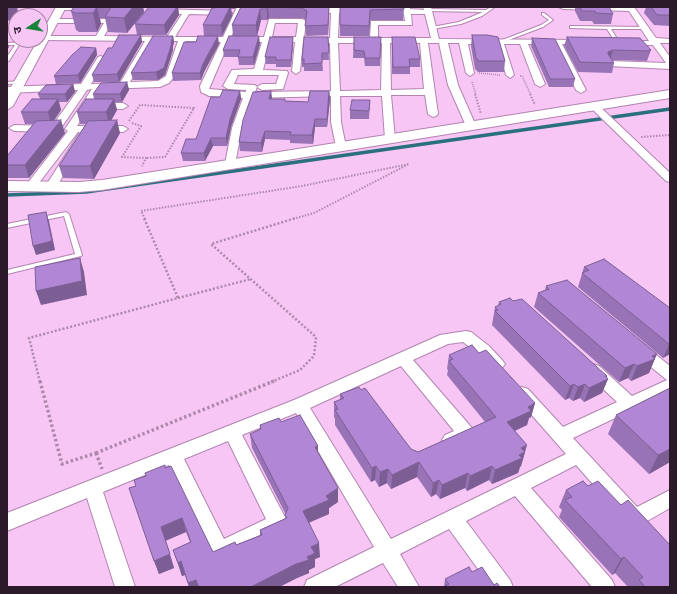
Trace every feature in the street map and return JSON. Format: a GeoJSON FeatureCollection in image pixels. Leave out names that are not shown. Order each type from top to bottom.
{"type":"FeatureCollection","features":[{"type":"Feature","properties":{"kind":"street"},"geometry":{"type":"LineString","coordinates":[[48,32],[61,7],[99,8]]}},
{"type":"Feature","properties":{"kind":"street"},"geometry":{"type":"LineString","coordinates":[[563,7],[636,8],[644,28],[670,63]]}},
{"type":"Feature","properties":{"kind":"street"},"geometry":{"type":"LineString","coordinates":[[335,9],[334,40],[336,122],[341,147]]}},
{"type":"Feature","properties":{"kind":"street"},"geometry":{"type":"LineString","coordinates":[[374,40],[374,23],[409,23],[407,9]]}},
{"type":"Feature","properties":{"kind":"street"},"geometry":{"type":"LineString","coordinates":[[150,11],[187,12],[209,16],[242,10]]}},
{"type":"Feature","properties":{"kind":"street"},"geometry":{"type":"LineString","coordinates":[[242,10],[226,39],[205,86],[204,90],[209,93],[218,95],[250,91],[280,87],[284,73],[235,72],[228,86],[250,91],[335,94],[429,92]]}},
{"type":"Feature","properties":{"kind":"street"},"geometry":{"type":"LineString","coordinates":[[303,10],[428,10],[433,28],[440,41],[453,85],[471,126]]}},
{"type":"Feature","properties":{"kind":"street"},"geometry":{"type":"LineString","coordinates":[[169,39],[187,12]]}},
{"type":"Feature","properties":{"kind":"street"},"geometry":{"type":"LineString","coordinates":[[54,21],[109,21],[98,39]]}},
{"type":"Feature","properties":{"kind":"street"},"geometry":{"type":"LineString","coordinates":[[258,72],[272,21],[302,21],[296,71]]}},
{"type":"Feature","properties":{"kind":"street"},"geometry":{"type":"LineString","coordinates":[[128,39],[137,28]]}},
{"type":"Feature","properties":{"kind":"street"},"geometry":{"type":"LineString","coordinates":[[55,129],[85,86],[109,46],[128,39],[183,39],[199,36],[226,39],[266,40],[424,40],[501,45],[510,76]]}},
{"type":"Feature","properties":{"kind":"street"},"geometry":{"type":"LineString","coordinates":[[48,40],[98,39],[109,46]]}},
{"type":"Feature","properties":{"kind":"street"},"geometry":{"type":"LineString","coordinates":[[123,86],[150,39]]}},
{"type":"Feature","properties":{"kind":"street"},"geometry":{"type":"LineString","coordinates":[[13,86],[123,86],[160,84],[170,77],[183,39]]}},
{"type":"Feature","properties":{"kind":"street"},"geometry":{"type":"LineString","coordinates":[[386,40],[386,92],[390,139]]}},
{"type":"Feature","properties":{"kind":"street"},"geometry":{"type":"LineString","coordinates":[[424,40],[429,92],[433,114]]}},
{"type":"Feature","properties":{"kind":"street"},"geometry":{"type":"LineString","coordinates":[[523,41],[540,84]]}},
{"type":"Feature","properties":{"kind":"street"},"geometry":{"type":"LineString","coordinates":[[614,42],[670,41]]}},
{"type":"Feature","properties":{"kind":"street"},"geometry":{"type":"LineString","coordinates":[[464,42],[595,42]]}},
{"type":"Feature","properties":{"kind":"street"},"geometry":{"type":"LineString","coordinates":[[464,42],[470,73]]}},
{"type":"Feature","properties":{"kind":"street"},"geometry":{"type":"LineString","coordinates":[[557,42],[581,90]]}},
{"type":"Feature","properties":{"kind":"street"},"geometry":{"type":"LineString","coordinates":[[7,106],[13,86],[39,48]]}},
{"type":"Feature","properties":{"kind":"street"},"geometry":{"type":"LineString","coordinates":[[610,64],[670,66]]}},
{"type":"Feature","properties":{"kind":"street"},"geometry":{"type":"LineString","coordinates":[[31,186],[72,129],[85,106],[99,86]]}},
{"type":"Feature","properties":{"kind":"street"},"geometry":{"type":"LineString","coordinates":[[230,164],[237,128],[250,91]]}},
{"type":"Feature","properties":{"kind":"street"},"geometry":{"type":"LineString","coordinates":[[7,186],[50,187],[102,185],[471,126],[598,110],[670,94]]}},
{"type":"Feature","properties":{"kind":"street"},"geometry":{"type":"LineString","coordinates":[[56,106],[123,106]]}},
{"type":"Feature","properties":{"kind":"street"},"geometry":{"type":"LineString","coordinates":[[598,110],[670,179]]}},
{"type":"Feature","properties":{"kind":"street"},"geometry":{"type":"LineString","coordinates":[[14,128],[123,129]]}},
{"type":"Feature","properties":{"kind":"street"},"geometry":{"type":"LineString","coordinates":[[26,141],[36,128]]}},
{"type":"Feature","properties":{"kind":"street"},"geometry":{"type":"LineString","coordinates":[[50,187],[87,129]]}},
{"type":"Feature","properties":{"kind":"street"},"geometry":{"type":"LineString","coordinates":[[7,522],[300,405],[362,384],[403,358],[445,339],[466,336],[484,350],[640,524],[670,498]]}},
{"type":"Feature","properties":{"kind":"street"},"geometry":{"type":"LineString","coordinates":[[629,340],[670,375]]}},
{"type":"Feature","properties":{"kind":"street"},"geometry":{"type":"LineString","coordinates":[[403,358],[466,433],[438,447]]}},
{"type":"Feature","properties":{"kind":"street"},"geometry":{"type":"LineString","coordinates":[[583,361],[630,404]]}},
{"type":"Feature","properties":{"kind":"street"},"geometry":{"type":"LineString","coordinates":[[560,436],[670,385]]}},
{"type":"Feature","properties":{"kind":"street"},"geometry":{"type":"LineString","coordinates":[[300,405],[409,587]]}},
{"type":"Feature","properties":{"kind":"street"},"geometry":{"type":"LineString","coordinates":[[174,456],[220,551],[278,523],[232,432]]}},
{"type":"Feature","properties":{"kind":"street"},"geometry":{"type":"LineString","coordinates":[[324,585],[387,551],[578,456]]}},
{"type":"Feature","properties":{"kind":"street"},"geometry":{"type":"LineString","coordinates":[[100,486],[124,587]]}},
{"type":"Feature","properties":{"kind":"street"},"geometry":{"type":"LineString","coordinates":[[518,486],[605,587]]}},
{"type":"Feature","properties":{"kind":"street"},"geometry":{"type":"LineString","coordinates":[[452,518],[503,587]]}},
{"type":"Feature","properties":{"kind":"lane"},"geometry":{"type":"LineString","coordinates":[[433,28],[460,22],[486,12],[493,7]]}},
{"type":"Feature","properties":{"kind":"lane"},"geometry":{"type":"LineString","coordinates":[[428,10],[486,12]]}},
{"type":"Feature","properties":{"kind":"lane"},"geometry":{"type":"LineString","coordinates":[[502,41],[542,26],[551,20],[543,14]]}},
{"type":"Feature","properties":{"kind":"lane"},"geometry":{"type":"LineString","coordinates":[[571,27],[644,28]]}},
{"type":"Feature","properties":{"kind":"lane"},"geometry":{"type":"LineString","coordinates":[[608,28],[614,42]]}},
{"type":"Feature","properties":{"kind":"lane"},"geometry":{"type":"LineString","coordinates":[[7,60],[15,48]]}},
{"type":"Feature","properties":{"kind":"lane"},"geometry":{"type":"LineString","coordinates":[[7,226],[66,214],[79,255],[7,272]]}},
{"type":"Feature","properties":{"kind":"path"},"geometry":{"type":"LineString","coordinates":[[481,114],[470,73],[522,76],[536,108]]}},
{"type":"Feature","properties":{"kind":"path"},"geometry":{"type":"LineString","coordinates":[[140,105],[194,108],[165,157],[146,158],[122,157],[141,126],[128,122],[140,105]]}},
{"type":"Feature","properties":{"kind":"path"},"geometry":{"type":"LineString","coordinates":[[626,137],[670,135]]}},
{"type":"Feature","properties":{"kind":"path"},"geometry":{"type":"LineString","coordinates":[[136,179],[146,158]]}},
{"type":"Feature","properties":{"kind":"path"},"geometry":{"type":"LineString","coordinates":[[178,298],[142,211],[302,186],[409,164],[314,213],[211,244],[251,279],[316,337],[314,356],[300,370],[96,453],[62,464],[30,338],[251,279]]}},
{"type":"Feature","properties":{"kind":"path"},"geometry":{"type":"LineString","coordinates":[[96,453],[100,486]]}},
{"type":"Feature","properties":{"kind":"building"},"geometry":{"type":"Polygon","coordinates":[[[74,7],[97,7],[93,13],[75,13],[71,11],[74,7]]]}},
{"type":"Feature","properties":{"kind":"building"},"geometry":{"type":"Polygon","coordinates":[[[111,7],[133,7],[124,18],[105,17],[111,7]]]}},
{"type":"Feature","properties":{"kind":"building"},"geometry":{"type":"Polygon","coordinates":[[[149,7],[177,7],[164,25],[135,24],[149,7]]]}},
{"type":"Feature","properties":{"kind":"building"},"geometry":{"type":"Polygon","coordinates":[[[230,7],[221,25],[203,25],[212,8],[230,7]]]}},
{"type":"Feature","properties":{"kind":"building"},"geometry":{"type":"Polygon","coordinates":[[[241,7],[268,7],[267,9],[260,9],[256,25],[232,25],[241,7]]]}},
{"type":"Feature","properties":{"kind":"building"},"geometry":{"type":"Polygon","coordinates":[[[268,7],[329,7],[328,25],[305,26],[307,11],[302,8],[268,7]]]}},
{"type":"Feature","properties":{"kind":"building"},"geometry":{"type":"Polygon","coordinates":[[[340,7],[404,7],[404,9],[370,10],[369,26],[340,25],[340,7]]]}},
{"type":"Feature","properties":{"kind":"building"},"geometry":{"type":"Polygon","coordinates":[[[580,7],[609,7],[613,14],[596,13],[595,11],[582,11],[580,7]]]}},
{"type":"Feature","properties":{"kind":"building"},"geometry":{"type":"Polygon","coordinates":[[[651,7],[670,7],[670,15],[657,15],[651,7]]]}},
{"type":"Feature","properties":{"kind":"building"},"geometry":{"type":"Polygon","coordinates":[[[119,35],[141,35],[117,74],[92,75],[108,48],[112,48],[119,35]]]}},
{"type":"Feature","properties":{"kind":"building"},"geometry":{"type":"Polygon","coordinates":[[[472,35],[498,37],[505,61],[479,61],[476,58],[472,35]]]}},
{"type":"Feature","properties":{"kind":"building"},"geometry":{"type":"Polygon","coordinates":[[[153,36],[173,36],[164,68],[156,72],[131,73],[153,36]]]}},
{"type":"Feature","properties":{"kind":"building"},"geometry":{"type":"Polygon","coordinates":[[[198,36],[218,36],[203,64],[200,73],[172,73],[184,42],[196,42],[198,36]]]}},
{"type":"Feature","properties":{"kind":"building"},"geometry":{"type":"Polygon","coordinates":[[[229,36],[259,36],[253,57],[238,57],[240,50],[223,50],[229,36]]]}},
{"type":"Feature","properties":{"kind":"building"},"geometry":{"type":"Polygon","coordinates":[[[270,37],[293,37],[291,60],[276,60],[276,57],[265,57],[270,37]]]}},
{"type":"Feature","properties":{"kind":"building"},"geometry":{"type":"Polygon","coordinates":[[[304,37],[328,37],[329,53],[322,53],[322,63],[304,64],[304,59],[302,60],[304,37]]]}},
{"type":"Feature","properties":{"kind":"building"},"geometry":{"type":"Polygon","coordinates":[[[354,37],[381,37],[380,58],[365,58],[364,51],[354,50],[354,37]]]}},
{"type":"Feature","properties":{"kind":"building"},"geometry":{"type":"Polygon","coordinates":[[[392,37],[415,37],[420,59],[409,59],[410,67],[393,67],[392,37]]]}},
{"type":"Feature","properties":{"kind":"building"},"geometry":{"type":"Polygon","coordinates":[[[567,37],[640,38],[651,50],[613,50],[608,52],[608,54],[614,63],[580,62],[567,37]]]}},
{"type":"Feature","properties":{"kind":"building"},"geometry":{"type":"Polygon","coordinates":[[[532,38],[555,39],[575,79],[550,79],[532,38]]]}},
{"type":"Feature","properties":{"kind":"building"},"geometry":{"type":"Polygon","coordinates":[[[81,47],[96,48],[78,75],[54,76],[72,55],[81,47]]]}},
{"type":"Feature","properties":{"kind":"building"},"geometry":{"type":"Polygon","coordinates":[[[127,82],[120,94],[93,94],[101,83],[127,82]]]}},
{"type":"Feature","properties":{"kind":"building"},"geometry":{"type":"Polygon","coordinates":[[[73,84],[65,94],[38,94],[46,85],[73,84]]]}},
{"type":"Feature","properties":{"kind":"building"},"geometry":{"type":"Polygon","coordinates":[[[223,90],[240,91],[230,119],[226,138],[211,138],[204,153],[181,153],[186,139],[196,139],[211,97],[220,97],[223,90]]]}},
{"type":"Feature","properties":{"kind":"building"},"geometry":{"type":"Polygon","coordinates":[[[271,91],[269,99],[285,99],[285,101],[308,102],[310,91],[329,91],[327,119],[315,119],[312,135],[290,135],[291,132],[265,131],[261,143],[239,142],[243,120],[253,92],[271,91]]]}},
{"type":"Feature","properties":{"kind":"building"},"geometry":{"type":"Polygon","coordinates":[[[32,99],[58,99],[48,112],[21,112],[32,99]]]}},
{"type":"Feature","properties":{"kind":"building"},"geometry":{"type":"Polygon","coordinates":[[[86,99],[114,99],[106,112],[77,112],[86,99]]]}},
{"type":"Feature","properties":{"kind":"building"},"geometry":{"type":"Polygon","coordinates":[[[352,100],[370,100],[369,111],[350,110],[352,100]]]}},
{"type":"Feature","properties":{"kind":"building"},"geometry":{"type":"Polygon","coordinates":[[[61,120],[25,165],[7,165],[7,156],[36,121],[61,120]]]}},
{"type":"Feature","properties":{"kind":"building"},"geometry":{"type":"Polygon","coordinates":[[[117,120],[90,166],[59,166],[88,121],[117,120]]]}},
{"type":"Feature","properties":{"kind":"building"},"geometry":{"type":"Polygon","coordinates":[[[46,212],[52,241],[33,246],[28,215],[46,212]]]}},
{"type":"Feature","properties":{"kind":"building"},"geometry":{"type":"Polygon","coordinates":[[[80,258],[82,281],[36,291],[35,267],[80,258]]]}},
{"type":"Feature","properties":{"kind":"building"},"geometry":{"type":"Polygon","coordinates":[[[604,259],[670,308],[669,344],[582,273],[589,270],[584,267],[604,259]]]}},
{"type":"Feature","properties":{"kind":"building"},"geometry":{"type":"Polygon","coordinates":[[[567,280],[657,354],[652,356],[655,359],[637,366],[634,364],[625,368],[538,293],[549,289],[546,286],[567,280]]]}},
{"type":"Feature","properties":{"kind":"building"},"geometry":{"type":"Polygon","coordinates":[[[510,298],[513,301],[522,299],[607,376],[605,376],[608,379],[589,388],[585,384],[578,387],[574,384],[570,386],[495,311],[498,310],[495,307],[501,304],[499,302],[510,298]]]}},
{"type":"Feature","properties":{"kind":"building"},"geometry":{"type":"Polygon","coordinates":[[[472,345],[479,353],[486,350],[535,403],[528,407],[531,411],[507,422],[527,445],[521,448],[525,452],[519,455],[522,458],[495,470],[492,466],[470,476],[468,473],[442,485],[439,480],[433,483],[419,462],[392,475],[388,469],[380,472],[376,466],[372,468],[335,410],[338,409],[334,402],[344,398],[340,394],[359,387],[361,390],[365,388],[411,449],[418,452],[496,417],[449,361],[453,359],[449,355],[472,345]]]}},
{"type":"Feature","properties":{"kind":"building"},"geometry":{"type":"Polygon","coordinates":[[[670,388],[670,449],[658,455],[616,415],[670,388]]]}},
{"type":"Feature","properties":{"kind":"building"},"geometry":{"type":"Polygon","coordinates":[[[300,415],[318,446],[315,447],[338,488],[326,496],[329,500],[303,511],[319,543],[311,547],[315,553],[307,557],[309,560],[296,564],[251,587],[199,587],[196,580],[188,583],[181,561],[178,563],[173,550],[191,542],[182,518],[161,527],[170,554],[154,561],[129,488],[136,486],[134,480],[146,476],[145,473],[165,465],[165,468],[171,466],[213,552],[235,542],[236,545],[262,535],[260,530],[287,518],[285,515],[288,508],[250,434],[261,429],[260,425],[279,418],[281,422],[300,415]]]}},
{"type":"Feature","properties":{"kind":"building"},"geometry":{"type":"Polygon","coordinates":[[[583,481],[588,486],[598,481],[621,505],[628,500],[670,545],[670,587],[645,587],[639,580],[643,577],[624,557],[621,559],[565,500],[572,497],[566,490],[583,481]]]}},
{"type":"Feature","properties":{"kind":"building"},"geometry":{"type":"Polygon","coordinates":[[[469,567],[472,572],[482,567],[494,585],[497,583],[500,587],[443,587],[449,584],[445,579],[469,567]]]}},
{"type":"Feature","properties":{"kind":"waterway"},"geometry":{"type":"LineString","coordinates":[[7,195],[86,192],[670,109]]}}]}
